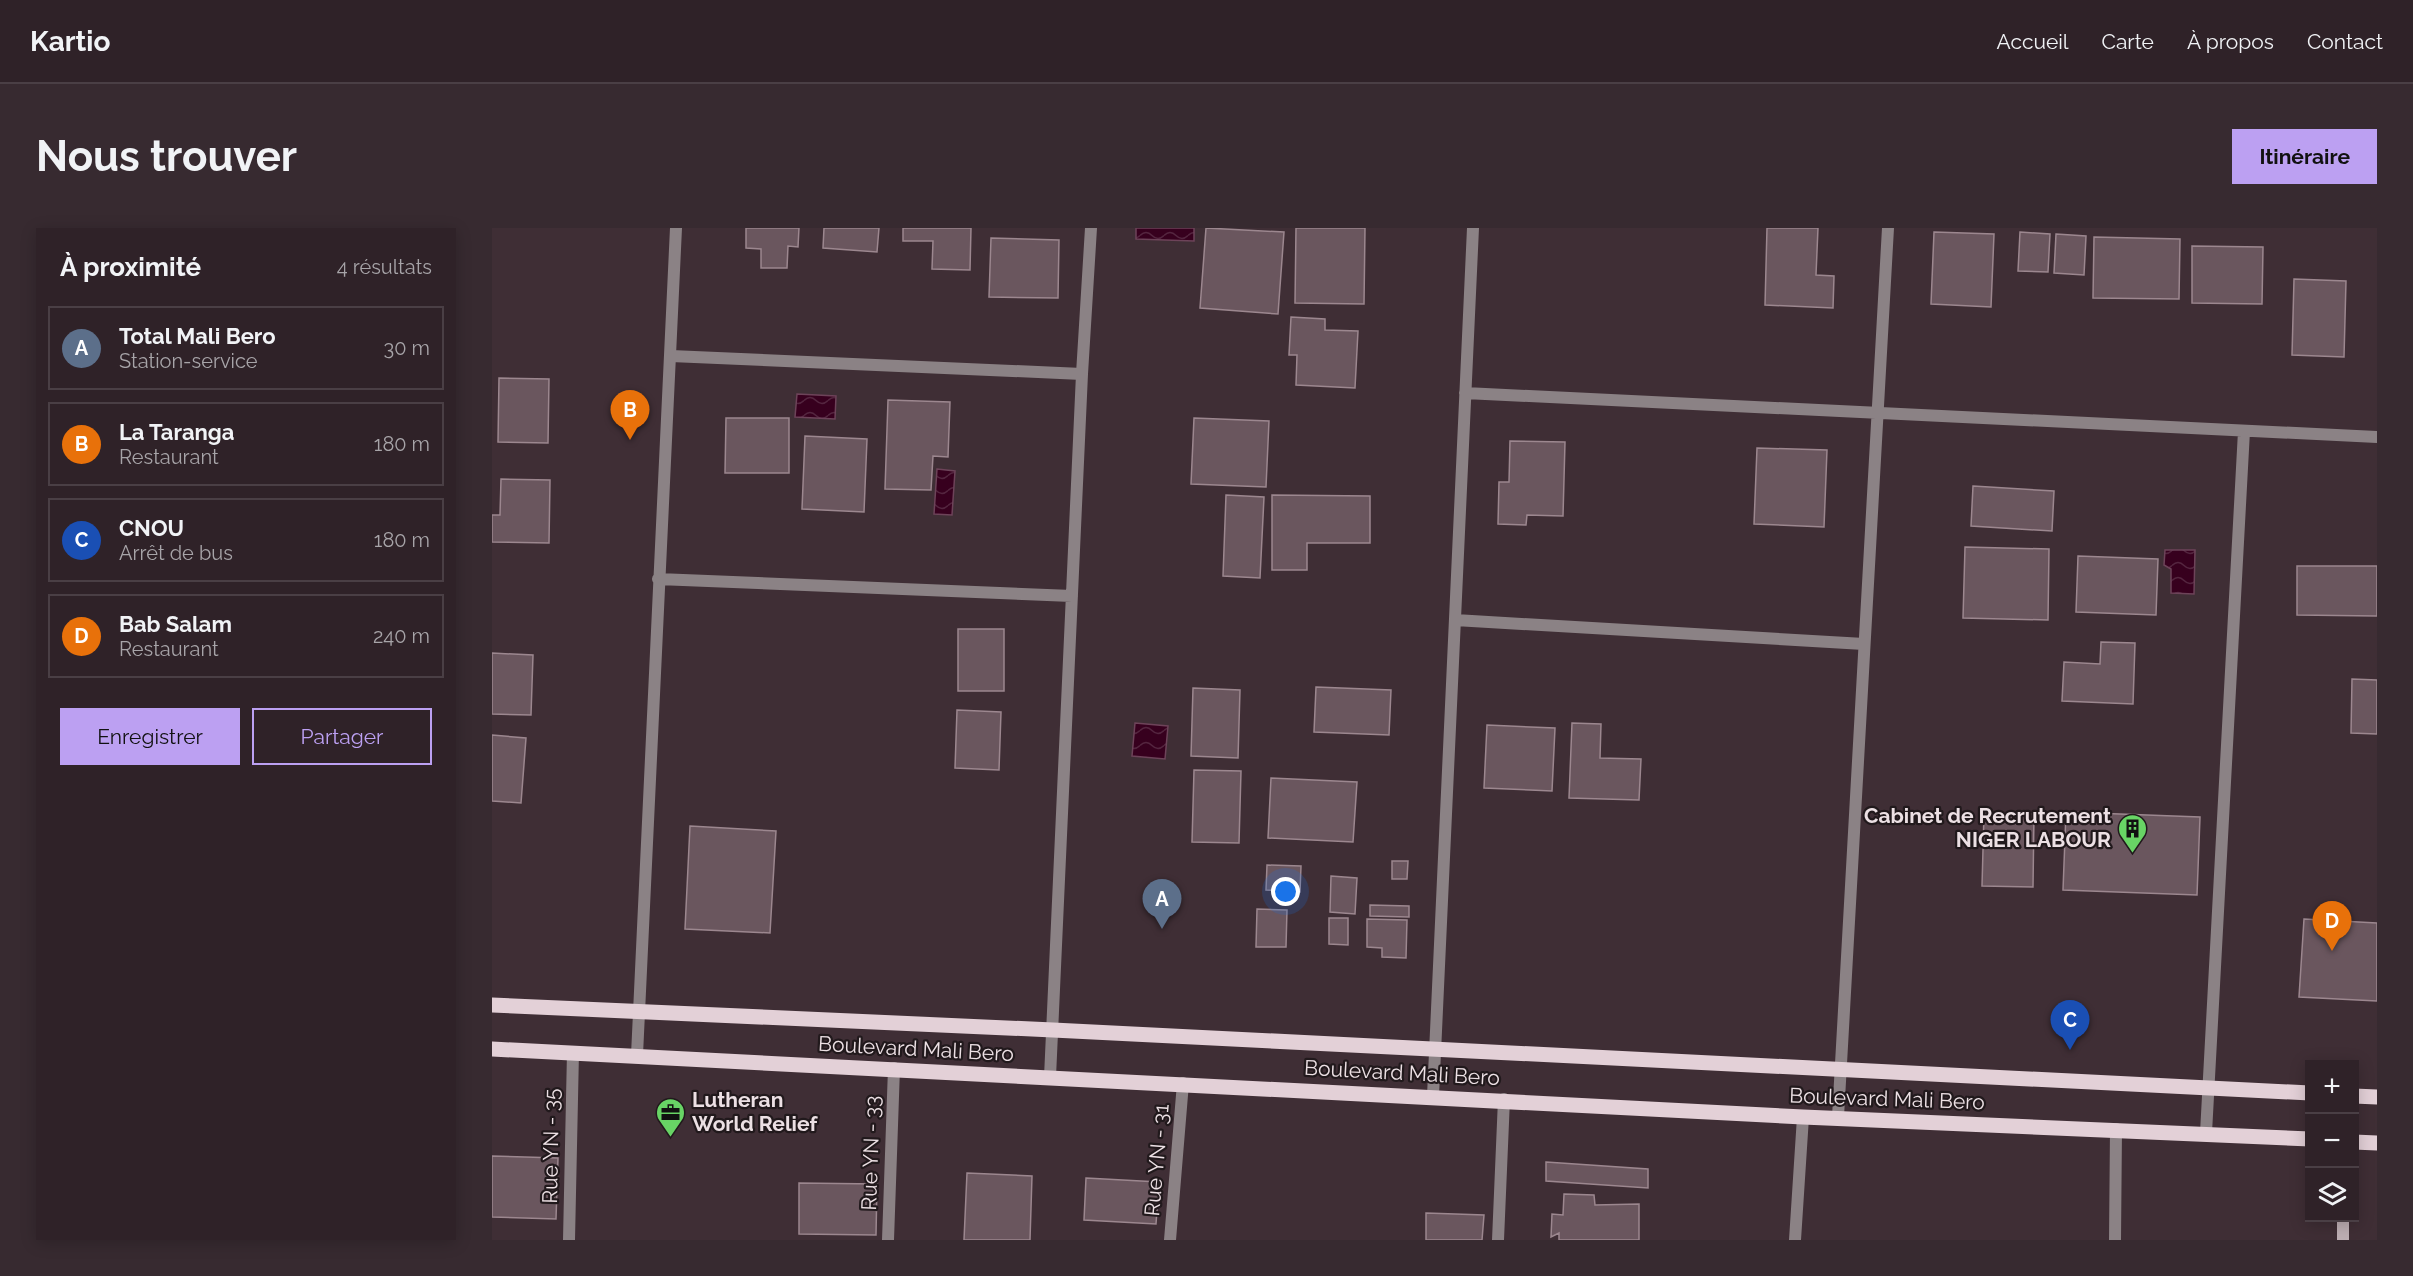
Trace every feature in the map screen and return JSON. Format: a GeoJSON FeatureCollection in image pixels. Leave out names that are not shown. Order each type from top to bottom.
{"type":"FeatureCollection","features":[{"type":"Feature","properties":{"kind":"main road","name":"Boulevard Mali Bero"},"geometry":{"type":"LineString","coordinates":[[492,1005],[1053,1030],[2305,1094]]}},
{"type":"Feature","properties":{"kind":"main road","name":"Boulevard Mali Bero"},"geometry":{"type":"LineString","coordinates":[[492,1049],[1504,1099],[1803,1117],[2305,1139]]}},
{"type":"Feature","properties":{"kind":"main road"},"geometry":{"type":"LineString","coordinates":[[2359,1096],[2377,1097]]}},
{"type":"Feature","properties":{"kind":"main road"},"geometry":{"type":"LineString","coordinates":[[2359,1142],[2377,1143]]}},
{"type":"Feature","properties":{"kind":"street"},"geometry":{"type":"LineString","coordinates":[[637,1055],[676,228]]}},
{"type":"Feature","properties":{"kind":"street"},"geometry":{"type":"LineString","coordinates":[[1050,1077],[1082,375],[1091,228]]}},
{"type":"Feature","properties":{"kind":"street"},"geometry":{"type":"LineString","coordinates":[[1433,1096],[1473,228]]}},
{"type":"Feature","properties":{"kind":"street"},"geometry":{"type":"LineString","coordinates":[[1838,1117],[1888,228]]}},
{"type":"Feature","properties":{"kind":"street"},"geometry":{"type":"LineString","coordinates":[[670,356],[1082,375]]}},
{"type":"Feature","properties":{"kind":"street"},"geometry":{"type":"LineString","coordinates":[[1465,393],[1877,411],[2377,437]]}},
{"type":"Feature","properties":{"kind":"street"},"geometry":{"type":"LineString","coordinates":[[2206,1133],[2244,431]]}},
{"type":"Feature","properties":{"kind":"street"},"geometry":{"type":"LineString","coordinates":[[658,579],[1072,596]]}},
{"type":"Feature","properties":{"kind":"street"},"geometry":{"type":"LineString","coordinates":[[1455,620],[1864,644]]}},
{"type":"Feature","properties":{"kind":"street","name":"Rue YN - 35"},"geometry":{"type":"LineString","coordinates":[[569,1240],[573,1052]]}},
{"type":"Feature","properties":{"kind":"street","name":"Rue YN - 33"},"geometry":{"type":"LineString","coordinates":[[888,1240],[894,1068]]}},
{"type":"Feature","properties":{"kind":"street","name":"Rue YN - 31"},"geometry":{"type":"LineString","coordinates":[[1170,1240],[1183,1083]]}},
{"type":"Feature","properties":{"kind":"street"},"geometry":{"type":"LineString","coordinates":[[1497,1240],[1504,1099]]}},
{"type":"Feature","properties":{"kind":"street"},"geometry":{"type":"LineString","coordinates":[[1795,1240],[1803,1117]]}},
{"type":"Feature","properties":{"kind":"street"},"geometry":{"type":"LineString","coordinates":[[2115,1240],[2116,1129]]}},
{"type":"Feature","properties":{"kind":"street"},"geometry":{"type":"LineString","coordinates":[[2343,1222],[2343,1240]]}},
{"type":"Feature","properties":{"kind":"water"},"geometry":{"type":"Polygon","coordinates":[[[1136,228],[1194,228],[1194,241],[1136,239],[1136,228]]]}},
{"type":"Feature","properties":{"kind":"water"},"geometry":{"type":"Polygon","coordinates":[[[797,394],[836,396],[835,419],[795,417],[797,394]]]}},
{"type":"Feature","properties":{"kind":"water"},"geometry":{"type":"Polygon","coordinates":[[[937,469],[955,471],[952,515],[934,514],[937,469]]]}},
{"type":"Feature","properties":{"kind":"water"},"geometry":{"type":"Polygon","coordinates":[[[2165,550],[2195,550],[2194,594],[2171,593],[2171,569],[2164,565],[2165,550]]]}},
{"type":"Feature","properties":{"kind":"water"},"geometry":{"type":"Polygon","coordinates":[[[1135,723],[1168,726],[1165,759],[1132,756],[1135,723]]]}},
{"type":"Feature","properties":{"kind":"building"},"geometry":{"type":"Polygon","coordinates":[[[746,228],[799,228],[798,247],[788,246],[787,268],[761,268],[761,249],[746,248],[746,228]]]}},
{"type":"Feature","properties":{"kind":"building"},"geometry":{"type":"Polygon","coordinates":[[[824,228],[879,228],[877,252],[823,248],[824,228]]]}},
{"type":"Feature","properties":{"kind":"building"},"geometry":{"type":"Polygon","coordinates":[[[903,228],[971,228],[970,270],[932,269],[933,241],[903,241],[903,228]]]}},
{"type":"Feature","properties":{"kind":"building"},"geometry":{"type":"Polygon","coordinates":[[[1206,228],[1284,232],[1278,314],[1200,308],[1206,228]]]}},
{"type":"Feature","properties":{"kind":"building"},"geometry":{"type":"Polygon","coordinates":[[[1296,228],[1365,228],[1364,304],[1295,303],[1296,228]]]}},
{"type":"Feature","properties":{"kind":"building"},"geometry":{"type":"Polygon","coordinates":[[[1767,228],[1818,228],[1816,275],[1834,276],[1833,308],[1765,305],[1767,228]]]}},
{"type":"Feature","properties":{"kind":"building"},"geometry":{"type":"Polygon","coordinates":[[[1934,232],[1994,234],[1991,307],[1931,304],[1934,232]]]}},
{"type":"Feature","properties":{"kind":"building"},"geometry":{"type":"Polygon","coordinates":[[[2020,232],[2050,234],[2048,272],[2018,271],[2020,232]]]}},
{"type":"Feature","properties":{"kind":"building"},"geometry":{"type":"Polygon","coordinates":[[[2056,234],[2086,236],[2084,275],[2054,273],[2056,234]]]}},
{"type":"Feature","properties":{"kind":"building"},"geometry":{"type":"Polygon","coordinates":[[[2094,237],[2180,239],[2179,299],[2093,298],[2094,237]]]}},
{"type":"Feature","properties":{"kind":"building"},"geometry":{"type":"Polygon","coordinates":[[[991,238],[1059,240],[1058,298],[989,297],[991,238]]]}},
{"type":"Feature","properties":{"kind":"building"},"geometry":{"type":"Polygon","coordinates":[[[2192,246],[2263,247],[2262,304],[2192,303],[2192,246]]]}},
{"type":"Feature","properties":{"kind":"building"},"geometry":{"type":"Polygon","coordinates":[[[2294,279],[2346,281],[2344,357],[2292,355],[2294,279]]]}},
{"type":"Feature","properties":{"kind":"building"},"geometry":{"type":"Polygon","coordinates":[[[1291,317],[1325,319],[1325,330],[1358,331],[1355,388],[1296,385],[1297,355],[1289,355],[1291,317]]]}},
{"type":"Feature","properties":{"kind":"building"},"geometry":{"type":"Polygon","coordinates":[[[499,378],[549,379],[548,443],[498,442],[499,378]]]}},
{"type":"Feature","properties":{"kind":"building"},"geometry":{"type":"Polygon","coordinates":[[[888,400],[950,402],[948,457],[933,456],[931,490],[885,489],[888,400]]]}},
{"type":"Feature","properties":{"kind":"building"},"geometry":{"type":"Polygon","coordinates":[[[726,418],[789,418],[789,473],[725,473],[726,418]]]}},
{"type":"Feature","properties":{"kind":"building"},"geometry":{"type":"Polygon","coordinates":[[[1194,418],[1269,421],[1266,487],[1191,484],[1194,418]]]}},
{"type":"Feature","properties":{"kind":"building"},"geometry":{"type":"Polygon","coordinates":[[[805,436],[867,439],[864,512],[802,509],[805,436]]]}},
{"type":"Feature","properties":{"kind":"building"},"geometry":{"type":"Polygon","coordinates":[[[1510,441],[1565,442],[1563,516],[1527,515],[1526,525],[1498,524],[1499,482],[1509,482],[1510,441]]]}},
{"type":"Feature","properties":{"kind":"building"},"geometry":{"type":"Polygon","coordinates":[[[1757,448],[1827,450],[1824,527],[1754,524],[1757,448]]]}},
{"type":"Feature","properties":{"kind":"building"},"geometry":{"type":"Polygon","coordinates":[[[501,479],[550,480],[549,543],[492,542],[492,515],[500,515],[501,479]]]}},
{"type":"Feature","properties":{"kind":"building"},"geometry":{"type":"Polygon","coordinates":[[[1973,486],[2054,491],[2052,531],[1971,526],[1973,486]]]}},
{"type":"Feature","properties":{"kind":"building"},"geometry":{"type":"Polygon","coordinates":[[[1226,495],[1264,497],[1260,578],[1223,576],[1226,495]]]}},
{"type":"Feature","properties":{"kind":"building"},"geometry":{"type":"Polygon","coordinates":[[[1272,495],[1370,496],[1370,543],[1307,543],[1307,570],[1272,570],[1272,495]]]}},
{"type":"Feature","properties":{"kind":"building"},"geometry":{"type":"Polygon","coordinates":[[[1965,547],[2049,549],[2048,620],[1963,618],[1965,547]]]}},
{"type":"Feature","properties":{"kind":"building"},"geometry":{"type":"Polygon","coordinates":[[[2078,556],[2158,559],[2156,615],[2076,612],[2078,556]]]}},
{"type":"Feature","properties":{"kind":"building"},"geometry":{"type":"Polygon","coordinates":[[[2297,566],[2377,566],[2377,616],[2297,615],[2297,566]]]}},
{"type":"Feature","properties":{"kind":"building"},"geometry":{"type":"Polygon","coordinates":[[[958,629],[1004,629],[1004,691],[958,691],[958,629]]]}},
{"type":"Feature","properties":{"kind":"building"},"geometry":{"type":"Polygon","coordinates":[[[2101,642],[2135,643],[2133,704],[2062,701],[2064,662],[2100,664],[2101,642]]]}},
{"type":"Feature","properties":{"kind":"building"},"geometry":{"type":"Polygon","coordinates":[[[492,653],[533,655],[531,715],[492,714],[492,653]]]}},
{"type":"Feature","properties":{"kind":"building"},"geometry":{"type":"Polygon","coordinates":[[[2352,679],[2377,680],[2377,734],[2351,733],[2352,679]]]}},
{"type":"Feature","properties":{"kind":"building"},"geometry":{"type":"Polygon","coordinates":[[[1316,687],[1391,690],[1389,735],[1314,732],[1316,687]]]}},
{"type":"Feature","properties":{"kind":"building"},"geometry":{"type":"Polygon","coordinates":[[[1193,688],[1240,690],[1238,758],[1191,756],[1193,688]]]}},
{"type":"Feature","properties":{"kind":"building"},"geometry":{"type":"Polygon","coordinates":[[[957,710],[1001,712],[999,770],[955,768],[957,710]]]}},
{"type":"Feature","properties":{"kind":"building"},"geometry":{"type":"Polygon","coordinates":[[[1572,723],[1601,724],[1600,758],[1641,759],[1639,800],[1569,798],[1572,723]]]}},
{"type":"Feature","properties":{"kind":"building"},"geometry":{"type":"Polygon","coordinates":[[[1487,725],[1555,728],[1552,791],[1484,788],[1487,725]]]}},
{"type":"Feature","properties":{"kind":"building"},"geometry":{"type":"Polygon","coordinates":[[[492,735],[526,738],[521,803],[492,801],[492,735]]]}},
{"type":"Feature","properties":{"kind":"building"},"geometry":{"type":"Polygon","coordinates":[[[1194,770],[1241,771],[1239,843],[1192,842],[1194,770]]]}},
{"type":"Feature","properties":{"kind":"building"},"geometry":{"type":"Polygon","coordinates":[[[1271,778],[1357,782],[1353,842],[1268,838],[1271,778]]]}},
{"type":"Feature","properties":{"kind":"building","name":"Cabinet de Recrutement NIGER LABOUR"},"geometry":{"type":"Polygon","coordinates":[[[2066,812],[2200,817],[2197,895],[2063,890],[2066,812]]]}},
{"type":"Feature","properties":{"kind":"building"},"geometry":{"type":"Polygon","coordinates":[[[1984,813],[2034,814],[2033,887],[1982,886],[1984,813]]]}},
{"type":"Feature","properties":{"kind":"building"},"geometry":{"type":"Polygon","coordinates":[[[690,826],[776,831],[770,933],[685,929],[690,826]]]}},
{"type":"Feature","properties":{"kind":"building"},"geometry":{"type":"Polygon","coordinates":[[[1392,861],[1408,861],[1407,879],[1392,879],[1392,861]]]}},
{"type":"Feature","properties":{"kind":"building"},"geometry":{"type":"Polygon","coordinates":[[[1267,865],[1301,866],[1300,892],[1266,890],[1267,865]]]}},
{"type":"Feature","properties":{"kind":"building"},"geometry":{"type":"Polygon","coordinates":[[[1331,876],[1357,878],[1355,914],[1330,912],[1331,876]]]}},
{"type":"Feature","properties":{"kind":"building"},"geometry":{"type":"Polygon","coordinates":[[[1370,905],[1409,906],[1409,917],[1370,916],[1370,905]]]}},
{"type":"Feature","properties":{"kind":"building"},"geometry":{"type":"Polygon","coordinates":[[[1257,909],[1287,910],[1286,947],[1256,947],[1257,909]]]}},
{"type":"Feature","properties":{"kind":"building"},"geometry":{"type":"Polygon","coordinates":[[[1329,918],[1348,918],[1348,945],[1329,944],[1329,918]]]}},
{"type":"Feature","properties":{"kind":"building"},"geometry":{"type":"Polygon","coordinates":[[[1367,919],[1407,920],[1406,958],[1382,957],[1382,948],[1367,947],[1367,919]]]}},
{"type":"Feature","properties":{"kind":"building"},"geometry":{"type":"Polygon","coordinates":[[[2304,919],[2377,923],[2377,1001],[2299,997],[2304,919]]]}},
{"type":"Feature","properties":{"kind":"building"},"geometry":{"type":"Polygon","coordinates":[[[492,1156],[558,1158],[556,1219],[492,1217],[492,1156]]]}},
{"type":"Feature","properties":{"kind":"building"},"geometry":{"type":"Polygon","coordinates":[[[1546,1162],[1648,1169],[1648,1188],[1546,1181],[1546,1162]]]}},
{"type":"Feature","properties":{"kind":"building"},"geometry":{"type":"Polygon","coordinates":[[[967,1173],[1032,1176],[1030,1240],[964,1240],[967,1173]]]}},
{"type":"Feature","properties":{"kind":"building"},"geometry":{"type":"Polygon","coordinates":[[[1086,1178],[1159,1182],[1156,1224],[1084,1220],[1086,1178]]]}},
{"type":"Feature","properties":{"kind":"building"},"geometry":{"type":"Polygon","coordinates":[[[799,1183],[877,1184],[876,1235],[799,1234],[799,1183]]]}},
{"type":"Feature","properties":{"kind":"building"},"geometry":{"type":"Polygon","coordinates":[[[1564,1194],[1594,1195],[1595,1205],[1639,1204],[1639,1240],[1559,1240],[1559,1233],[1551,1237],[1552,1214],[1563,1215],[1564,1194]]]}},
{"type":"Feature","properties":{"kind":"building"},"geometry":{"type":"Polygon","coordinates":[[[1426,1213],[1484,1215],[1482,1240],[1426,1240],[1426,1213]]]}},
{"type":"Feature","properties":{"kind":"place","name":"La Taranga"},"geometry":{"type":"Point","coordinates":[630,440]}},
{"type":"Feature","properties":{"kind":"place","name":"Cabinet de Recrutement NIGER LABOUR"},"geometry":{"type":"Point","coordinates":[2132,854]}},
{"type":"Feature","properties":{"kind":"place","name":"Total Mali Bero"},"geometry":{"type":"Point","coordinates":[1162,929]}},
{"type":"Feature","properties":{"kind":"place","name":"Bab Salam"},"geometry":{"type":"Point","coordinates":[2332,951]}},
{"type":"Feature","properties":{"kind":"place","name":"CNOU"},"geometry":{"type":"Point","coordinates":[2070,1050]}},
{"type":"Feature","properties":{"kind":"place","name":"Lutheran World Relief"},"geometry":{"type":"Point","coordinates":[671,1138]}}]}
